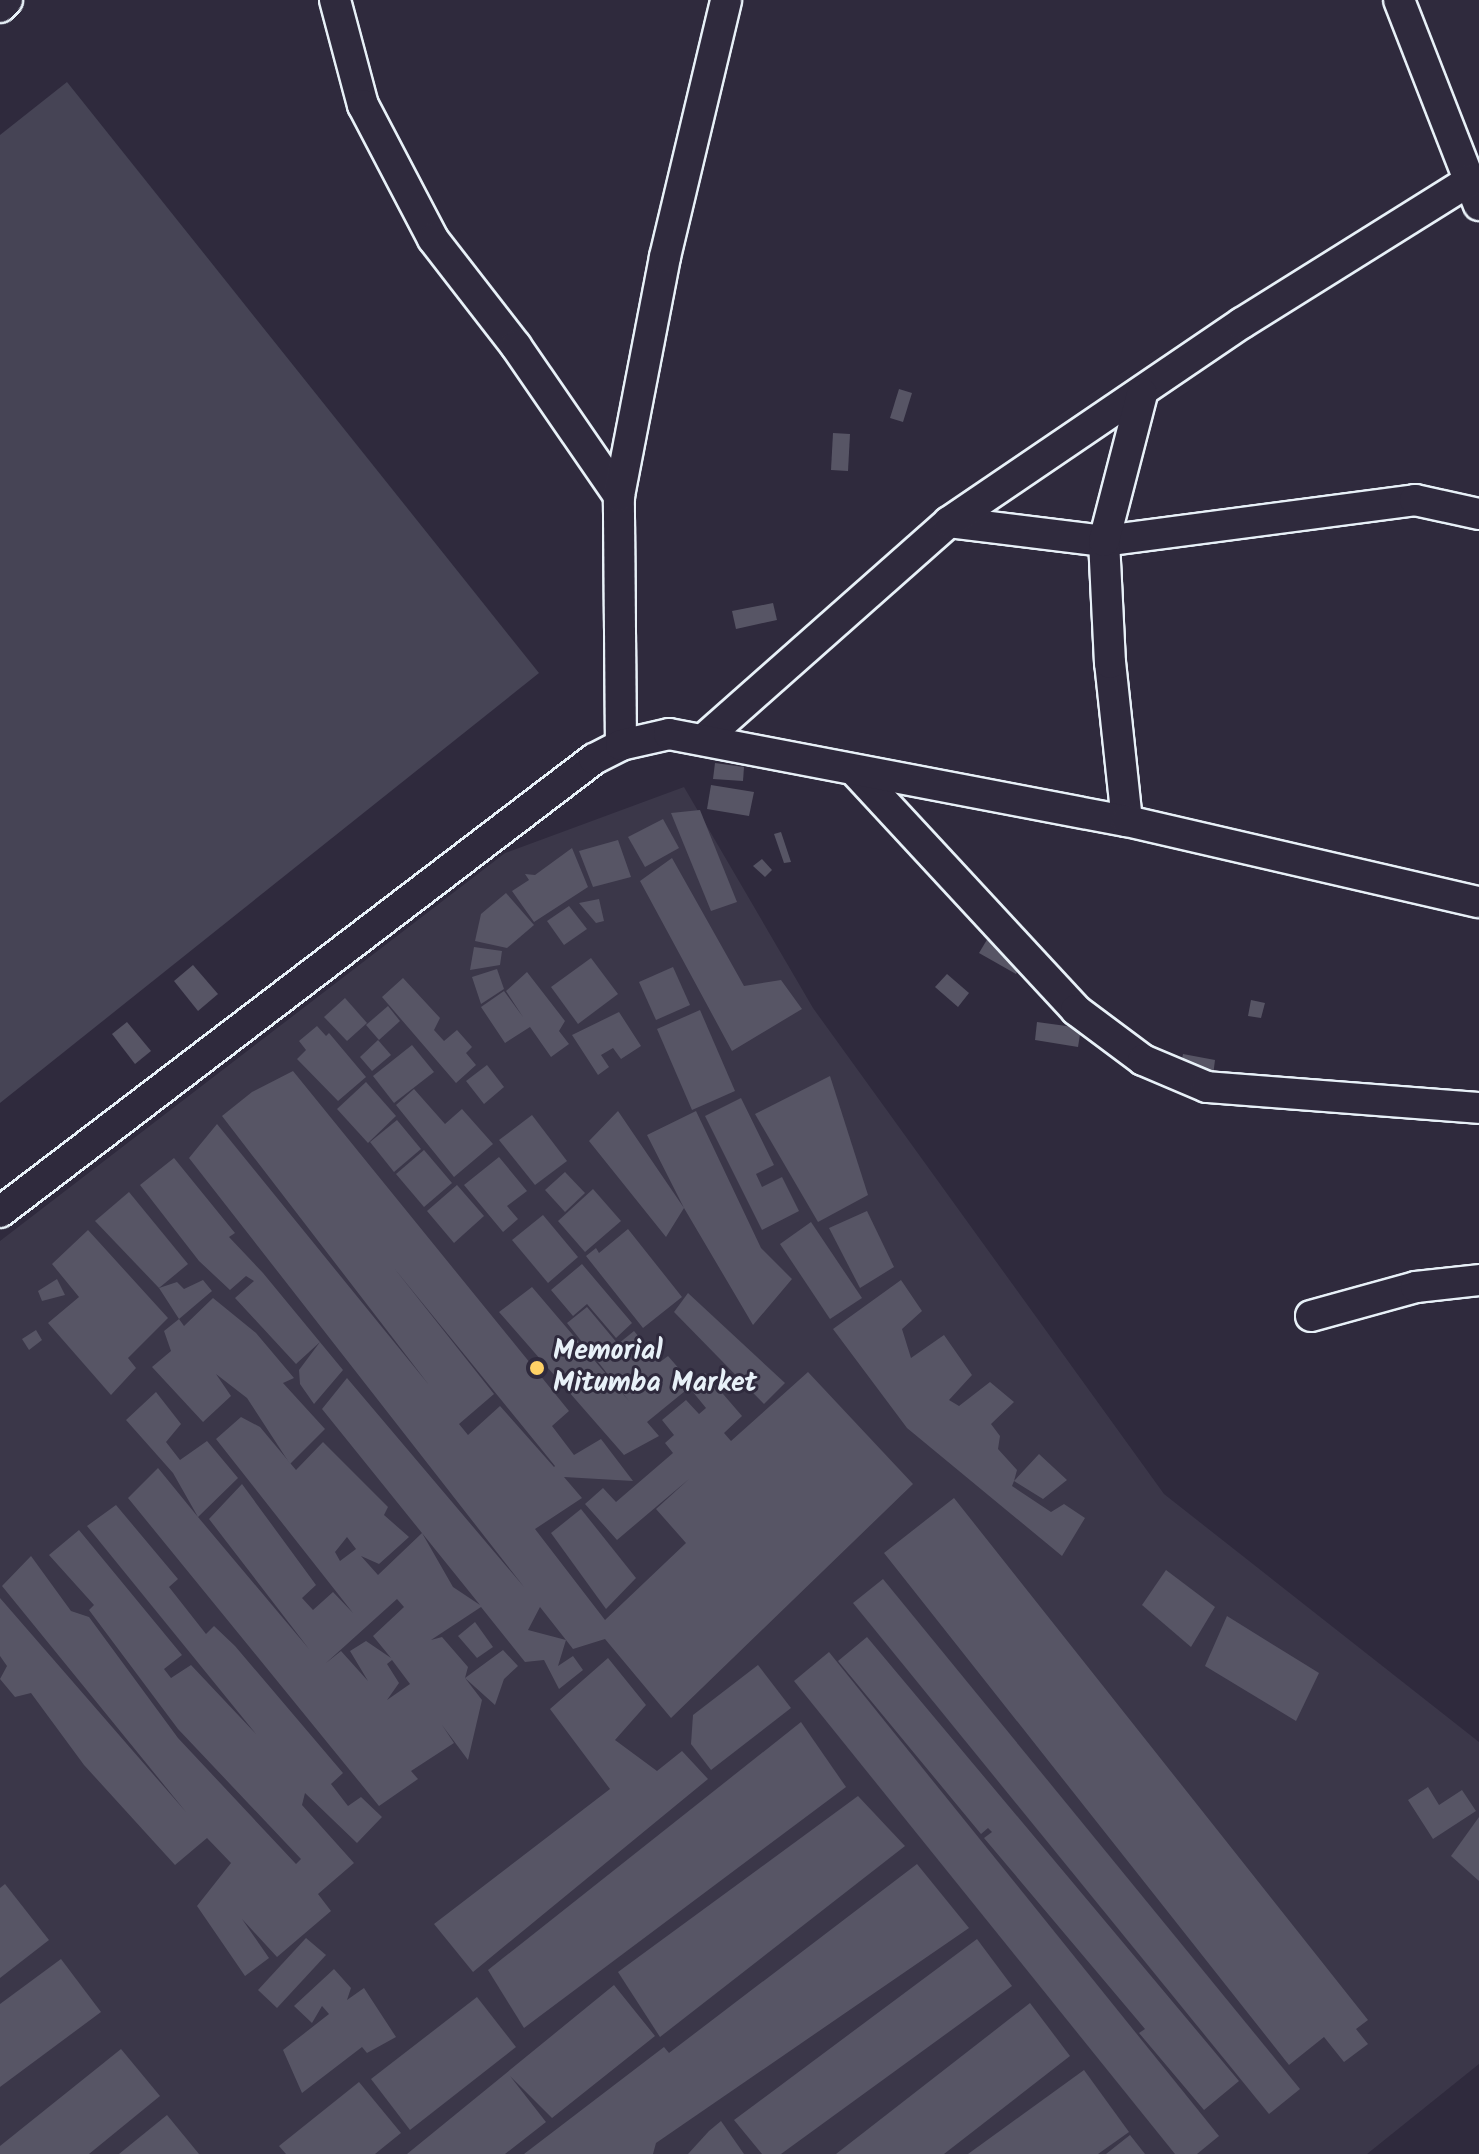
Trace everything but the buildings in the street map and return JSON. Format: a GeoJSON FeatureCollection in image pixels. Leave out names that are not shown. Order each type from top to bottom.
{"type":"FeatureCollection","features":[{"type":"Feature","properties":{"kind":"lane"},"geometry":{"type":"LineString","coordinates":[[0,7],[7,0]]}},
{"type":"Feature","properties":{"kind":"lane"},"geometry":{"type":"LineString","coordinates":[[335,0],[363,105],[433,239],[516,346],[619,496]]}},
{"type":"Feature","properties":{"kind":"lane"},"geometry":{"type":"LineString","coordinates":[[621,745],[619,496],[665,257],[726,0]]}},
{"type":"Feature","properties":{"kind":"lane"},"geometry":{"type":"LineString","coordinates":[[706,737],[949,522],[1294,289],[1474,193],[1399,0]]}},
{"type":"Feature","properties":{"kind":"lane"},"geometry":{"type":"LineString","coordinates":[[1127,821],[1104,541],[1142,394]]}},
{"type":"Feature","properties":{"kind":"lane"},"geometry":{"type":"LineString","coordinates":[[949,522],[1104,541],[1415,500],[1479,514]]}},
{"type":"Feature","properties":{"kind":"lane"},"geometry":{"type":"LineString","coordinates":[[0,1212],[581,769],[621,745],[669,734],[706,737],[855,771],[1127,821],[1479,902]]}},
{"type":"Feature","properties":{"kind":"lane"},"geometry":{"type":"LineString","coordinates":[[855,771],[1076,1010],[1143,1060],[1207,1087],[1479,1108]]}},
{"type":"Feature","properties":{"kind":"lane"},"geometry":{"type":"LineString","coordinates":[[1311,1316],[1416,1287],[1479,1280]]}},
{"type":"Feature","properties":{"kind":"shaded area"},"geometry":{"type":"Polygon","coordinates":[[[67,82],[539,673],[0,1103],[0,135],[67,82]]]}},
{"type":"Feature","properties":{"kind":"shaded area","name":"Memorial Mitumba Market"},"geometry":{"type":"Polygon","coordinates":[[[684,787],[813,1008],[1164,1494],[1479,1742],[1479,2064],[1367,2154],[0,2154],[0,1241],[505,853],[684,787]]]}},
{"type":"Feature","properties":{"kind":"place","name":"Memorial Mitumba Market"},"geometry":{"type":"Point","coordinates":[537,1368]}}]}
